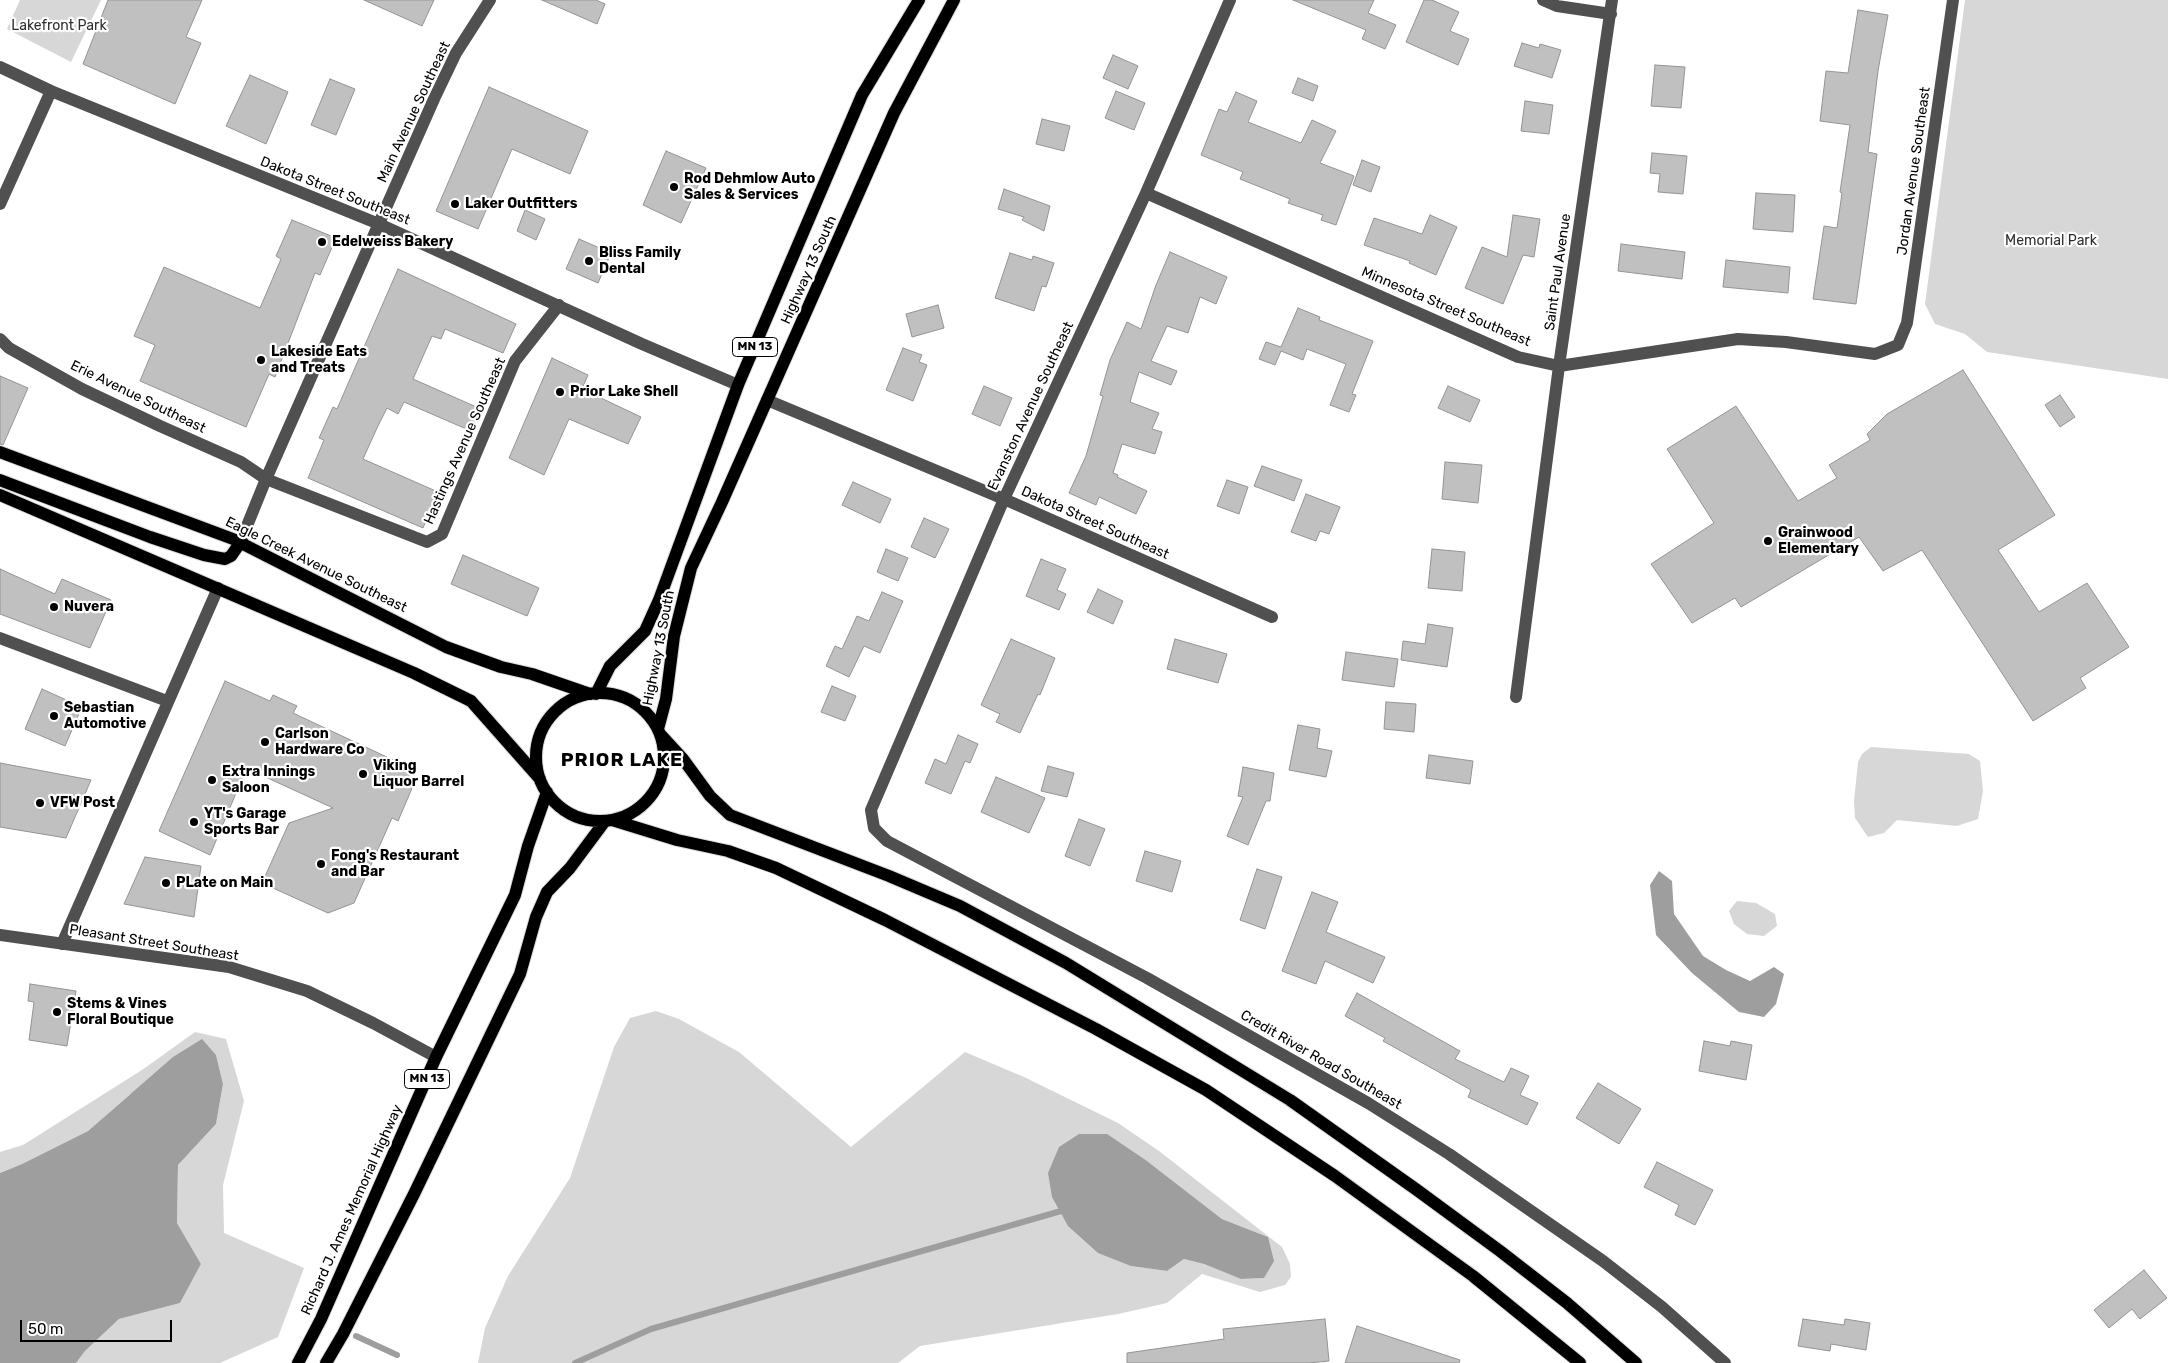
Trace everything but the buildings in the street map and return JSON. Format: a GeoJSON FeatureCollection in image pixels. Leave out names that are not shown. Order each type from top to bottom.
{"type":"FeatureCollection","features":[{"type":"Feature","properties":{"kind":"main road","name":"Highway 13 South"},"geometry":{"type":"LineString","coordinates":[[593,694],[610,666],[645,631],[659,600],[738,385],[862,95],[919,0]]}},
{"type":"Feature","properties":{"kind":"main road","name":"Highway 13 South"},"geometry":{"type":"LineString","coordinates":[[659,732],[666,699],[674,636],[691,568],[894,113],[954,0]]}},
{"type":"Feature","properties":{"kind":"main road","name":"Eagle Creek Avenue Southeast"},"geometry":{"type":"LineString","coordinates":[[0,452],[240,543],[446,647],[501,667],[532,674],[593,694]]}},
{"type":"Feature","properties":{"kind":"main road"},"geometry":{"type":"LineString","coordinates":[[0,480],[150,537],[204,555],[225,559],[231,556],[240,543]]}},
{"type":"Feature","properties":{"kind":"main road"},"geometry":{"type":"LineString","coordinates":[[0,495],[414,672],[471,701],[540,779],[554,802],[570,814],[590,820],[608,821],[677,840],[728,851],[776,868],[884,920],[1096,1028],[1206,1090],[1335,1176],[1473,1276],[1580,1363]]}},
{"type":"Feature","properties":{"kind":"main road"},"geometry":{"type":"LineString","coordinates":[[540,779],[536,747],[543,728],[554,712],[570,700],[593,694],[612,694],[633,701],[650,716],[659,732],[683,759],[710,796],[730,815],[889,876],[960,906],[1066,963],[1290,1100],[1418,1190],[1500,1251],[1568,1303],[1636,1363]]}},
{"type":"Feature","properties":{"kind":"main road"},"geometry":{"type":"LineString","coordinates":[[608,821],[633,813],[650,798],[661,779],[665,757],[659,732]]}},
{"type":"Feature","properties":{"kind":"main road","name":"Richard J. Ames Memorial Highway"},"geometry":{"type":"LineString","coordinates":[[298,1363],[321,1319],[436,1057],[515,895],[528,846],[547,792]]}},
{"type":"Feature","properties":{"kind":"main road","name":"MN 13"},"geometry":{"type":"LineString","coordinates":[[326,1363],[343,1334],[410,1203],[520,974],[536,918],[547,892],[570,868],[608,821]]}},
{"type":"Feature","properties":{"kind":"street","name":"Main Avenue Southeast"},"geometry":{"type":"LineString","coordinates":[[240,543],[266,479],[434,99],[453,59],[490,0]]}},
{"type":"Feature","properties":{"kind":"street","name":"Evanston Avenue Southeast"},"geometry":{"type":"LineString","coordinates":[[874,828],[871,810],[1004,499],[1146,193],[1230,0]]}},
{"type":"Feature","properties":{"kind":"street"},"geometry":{"type":"LineString","coordinates":[[1543,0],[1557,6],[1611,14]]}},
{"type":"Feature","properties":{"kind":"street","name":"Saint Paul Avenue"},"geometry":{"type":"LineString","coordinates":[[1516,697],[1559,366],[1612,0]]}},
{"type":"Feature","properties":{"kind":"street","name":"Jordan Avenue Southeast"},"geometry":{"type":"LineString","coordinates":[[1898,345],[1908,313],[1953,0]]}},
{"type":"Feature","properties":{"kind":"street","name":"Dakota Street Southeast"},"geometry":{"type":"LineString","coordinates":[[0,67],[51,90],[380,224],[642,344],[738,385]]}},
{"type":"Feature","properties":{"kind":"street"},"geometry":{"type":"LineString","coordinates":[[0,204],[51,90]]}},
{"type":"Feature","properties":{"kind":"street","name":"Minnesota Street Southeast"},"geometry":{"type":"LineString","coordinates":[[1146,193],[1518,357],[1559,366],[1738,339],[1786,342],[1875,354],[1898,345]]}},
{"type":"Feature","properties":{"kind":"street","name":"Hastings Avenue Southeast"},"geometry":{"type":"LineString","coordinates":[[266,479],[427,542],[442,534],[515,361],[559,305]]}},
{"type":"Feature","properties":{"kind":"street","name":"Erie Avenue Southeast"},"geometry":{"type":"LineString","coordinates":[[0,339],[9,348],[82,389],[241,462],[266,479]]}},
{"type":"Feature","properties":{"kind":"street","name":"Dakota Street Southeast"},"geometry":{"type":"LineString","coordinates":[[767,400],[1004,499],[1272,617]]}},
{"type":"Feature","properties":{"kind":"street"},"geometry":{"type":"LineString","coordinates":[[62,944],[218,588]]}},
{"type":"Feature","properties":{"kind":"street"},"geometry":{"type":"LineString","coordinates":[[0,638],[168,701]]}},
{"type":"Feature","properties":{"kind":"street","name":"Credit River Road Southeast"},"geometry":{"type":"LineString","coordinates":[[874,828],[887,841],[1147,978],[1368,1103],[1448,1154],[1602,1262],[1662,1307],[1725,1363]]}},
{"type":"Feature","properties":{"kind":"street","name":"Pleasant Street Southeast"},"geometry":{"type":"LineString","coordinates":[[0,935],[229,967],[307,991],[374,1023],[436,1057]]}},
{"type":"Feature","properties":{"kind":"green space","name":"Lakefront Park"},"geometry":{"type":"Polygon","coordinates":[[[20,0],[101,0],[71,62],[7,29],[20,0]]]}},
{"type":"Feature","properties":{"kind":"green space","name":"Memorial Park"},"geometry":{"type":"Polygon","coordinates":[[[1965,0],[2168,0],[2168,379],[1987,352],[1965,334],[1935,324],[1925,304],[1965,0]]]}},
{"type":"Feature","properties":{"kind":"green space"},"geometry":{"type":"Polygon","coordinates":[[[1871,747],[1969,754],[1980,761],[1983,791],[1978,819],[1957,826],[1897,820],[1884,833],[1868,837],[1855,818],[1854,801],[1858,762],[1862,754],[1871,747]]]}},
{"type":"Feature","properties":{"kind":"green space"},"geometry":{"type":"Polygon","coordinates":[[[1737,901],[1756,903],[1775,914],[1777,926],[1764,936],[1747,934],[1734,924],[1729,911],[1737,901]]]}},
{"type":"Feature","properties":{"kind":"green space"},"geometry":{"type":"Polygon","coordinates":[[[656,1011],[679,1019],[739,1052],[851,1147],[965,1052],[1024,1077],[1118,1123],[1159,1151],[1282,1247],[1290,1264],[1291,1277],[1285,1285],[1260,1292],[1202,1274],[1167,1303],[1118,1314],[920,1346],[898,1363],[478,1363],[485,1328],[508,1276],[570,1178],[614,1047],[630,1018],[656,1011]],[[1147,1161],[1131,1266],[1167,1271],[1184,1259],[1204,1264],[1241,1279],[1264,1278],[1268,1237],[1222,1219],[1147,1161]]]}},
{"type":"Feature","properties":{"kind":"green space"},"geometry":{"type":"Polygon","coordinates":[[[195,1032],[226,1039],[244,1101],[223,1185],[224,1233],[304,1268],[278,1337],[220,1363],[76,1363],[85,1351],[119,1319],[180,1303],[201,1264],[177,1223],[178,1165],[216,1124],[223,1084],[216,1055],[129,1095],[88,1131],[0,1173],[0,1152],[23,1145],[142,1070],[195,1032]]]}},
{"type":"Feature","properties":{"kind":"shaded area"},"geometry":{"type":"Polygon","coordinates":[[[1659,871],[1672,881],[1674,914],[1703,956],[1726,970],[1750,981],[1774,967],[1784,974],[1776,1004],[1764,1017],[1739,1012],[1692,973],[1656,935],[1650,885],[1659,871]]]}},
{"type":"Feature","properties":{"kind":"shaded area"},"geometry":{"type":"Polygon","coordinates":[[[202,1039],[216,1055],[223,1084],[216,1124],[178,1165],[177,1223],[201,1264],[180,1303],[119,1319],[85,1351],[76,1363],[0,1363],[0,1173],[88,1131],[173,1057],[202,1039]]]}},
{"type":"Feature","properties":{"kind":"shaded area"},"geometry":{"type":"Polygon","coordinates":[[[1079,1134],[1107,1134],[1147,1161],[1222,1219],[1268,1237],[1274,1261],[1264,1278],[1241,1279],[1204,1264],[1184,1259],[1167,1271],[1131,1266],[1098,1253],[1068,1226],[1052,1197],[1048,1173],[1059,1147],[1079,1134]]]}},
{"type":"Feature","properties":{"kind":"waterway"},"geometry":{"type":"LineString","coordinates":[[575,1363],[651,1329],[1068,1209]]}},
{"type":"Feature","properties":{"kind":"waterway"},"geometry":{"type":"LineString","coordinates":[[356,1336],[397,1355]]}},
{"type":"Feature","properties":{"kind":"place","name":"Rod Dehmlow Auto Sales & Services"},"geometry":{"type":"Point","coordinates":[674,187]}},
{"type":"Feature","properties":{"kind":"place","name":"Laker Outfitters"},"geometry":{"type":"Point","coordinates":[455,204]}},
{"type":"Feature","properties":{"kind":"place","name":"Edelweiss Bakery"},"geometry":{"type":"Point","coordinates":[322,242]}},
{"type":"Feature","properties":{"kind":"place","name":"Bliss Family Dental"},"geometry":{"type":"Point","coordinates":[589,261]}},
{"type":"Feature","properties":{"kind":"place","name":"Lakeside Eats and Treats"},"geometry":{"type":"Point","coordinates":[261,360]}},
{"type":"Feature","properties":{"kind":"place","name":"Prior Lake Shell"},"geometry":{"type":"Point","coordinates":[560,392]}},
{"type":"Feature","properties":{"kind":"place","name":"Grainwood Elementary"},"geometry":{"type":"Point","coordinates":[1768,541]}},
{"type":"Feature","properties":{"kind":"place","name":"Nuvera"},"geometry":{"type":"Point","coordinates":[54,607]}},
{"type":"Feature","properties":{"kind":"place","name":"Sebastian Automotive"},"geometry":{"type":"Point","coordinates":[54,716]}},
{"type":"Feature","properties":{"kind":"place","name":"Carlson Hardware Co"},"geometry":{"type":"Point","coordinates":[265,742]}},
{"type":"Feature","properties":{"kind":"place","name":"Viking Liquor Barrel"},"geometry":{"type":"Point","coordinates":[363,774]}},
{"type":"Feature","properties":{"kind":"place","name":"Extra Innings Saloon"},"geometry":{"type":"Point","coordinates":[212,780]}},
{"type":"Feature","properties":{"kind":"place","name":"VFW Post"},"geometry":{"type":"Point","coordinates":[40,803]}},
{"type":"Feature","properties":{"kind":"place","name":"YT's Garage Sports Bar"},"geometry":{"type":"Point","coordinates":[194,822]}},
{"type":"Feature","properties":{"kind":"place","name":"Fong's Restaurant and Bar"},"geometry":{"type":"Point","coordinates":[321,864]}},
{"type":"Feature","properties":{"kind":"place","name":"PLate on Main"},"geometry":{"type":"Point","coordinates":[166,883]}},
{"type":"Feature","properties":{"kind":"place","name":"Stems & Vines Floral Boutique"},"geometry":{"type":"Point","coordinates":[57,1012]}},
{"type":"Feature","properties":{"kind":"district","name":"PRIOR LAKE"},"geometry":{"type":"Point","coordinates":[622,761]}}]}
